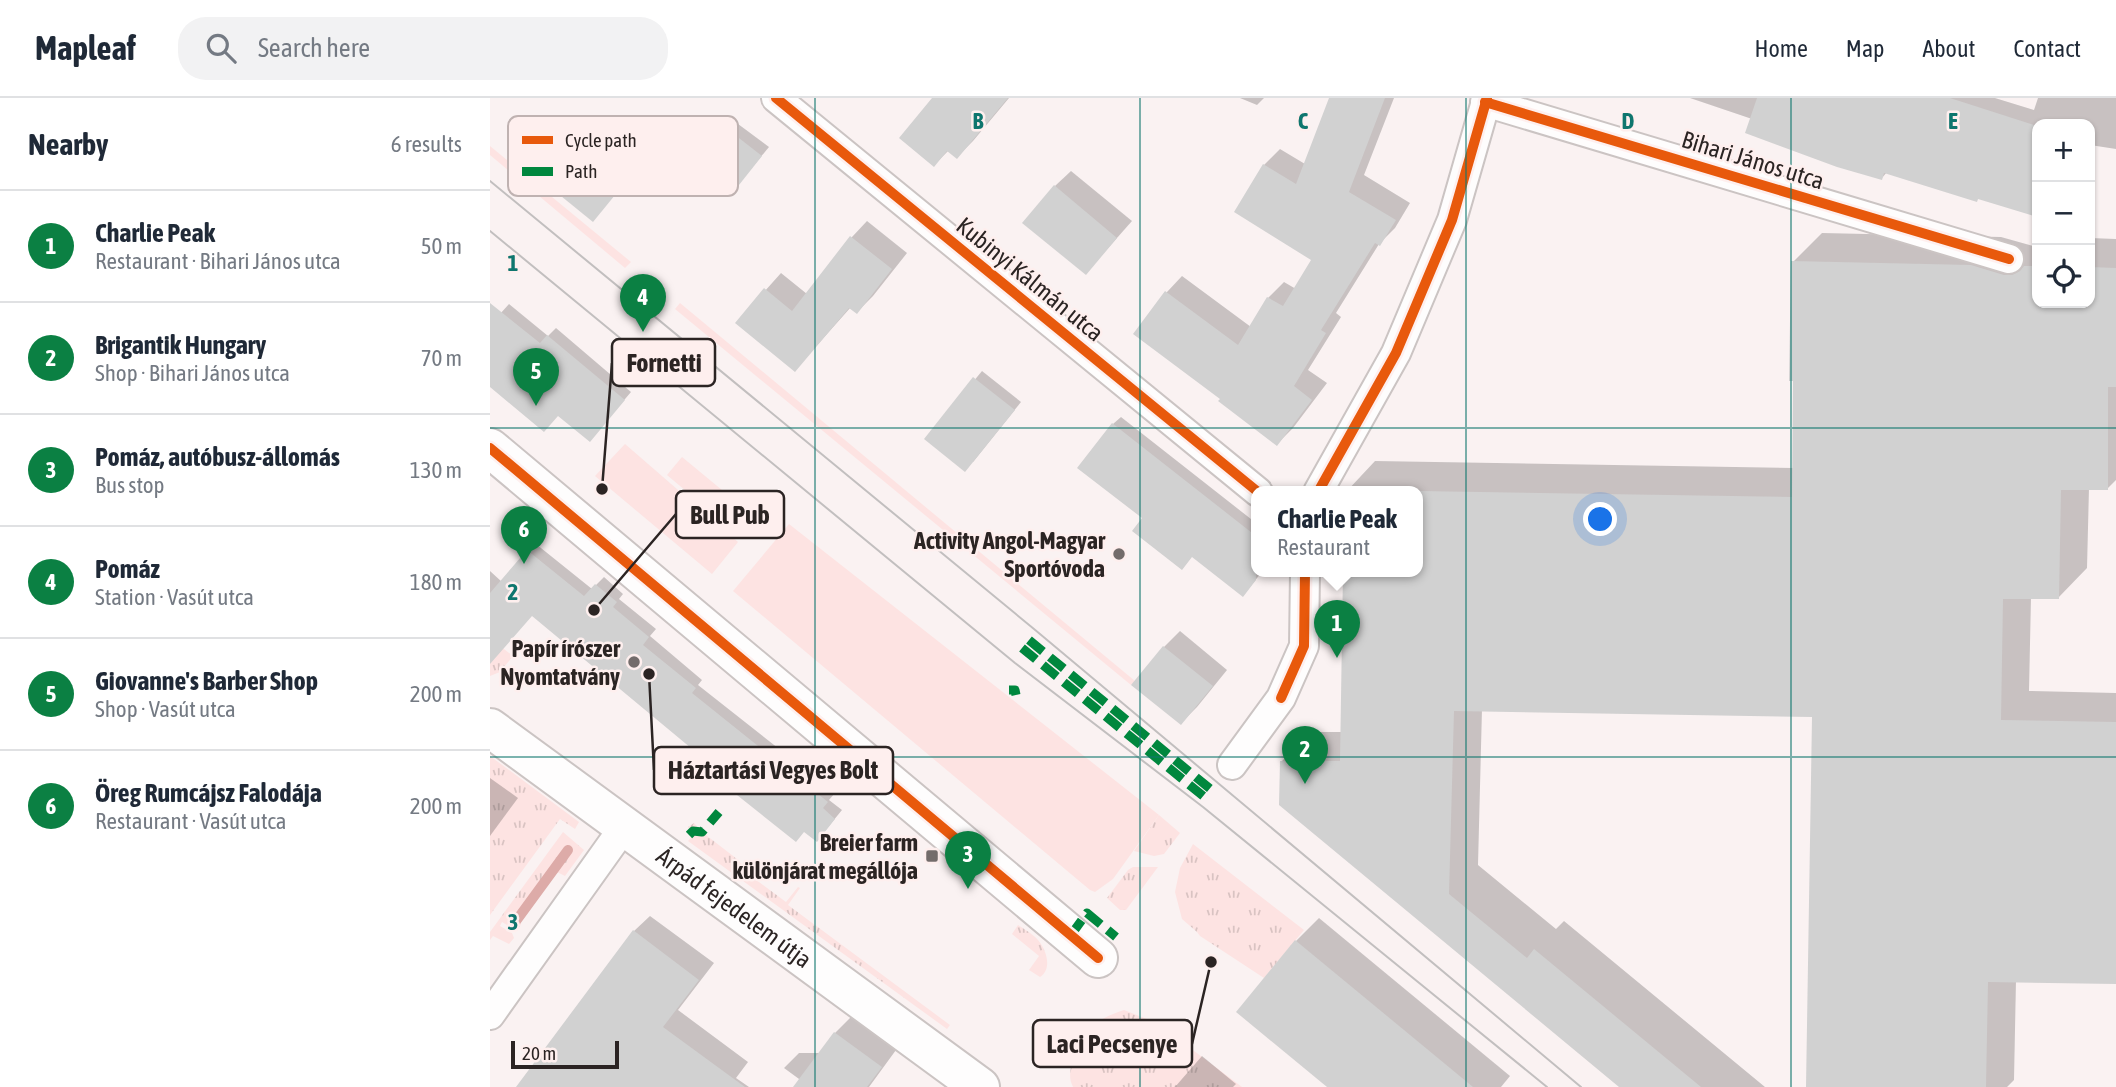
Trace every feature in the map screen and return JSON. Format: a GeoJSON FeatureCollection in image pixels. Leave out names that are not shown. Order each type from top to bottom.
{"type":"FeatureCollection","features":[{"type":"Feature","properties":{"kind":"street","name":"Kubinyi Kálmán utca"},"geometry":{"type":"LineString","coordinates":[[776,98],[1251,486]]}},
{"type":"Feature","properties":{"kind":"street","name":"Bihari János utca"},"geometry":{"type":"LineString","coordinates":[[1321,486],[1396,353],[1452,220],[1486,100],[2009,258]]}},
{"type":"Feature","properties":{"kind":"street"},"geometry":{"type":"LineString","coordinates":[[490,448],[1098,958]]}},
{"type":"Feature","properties":{"kind":"street"},"geometry":{"type":"LineString","coordinates":[[1232,765],[1281,698],[1304,646],[1305,577]]}},
{"type":"Feature","properties":{"kind":"street","name":"Árpád fejedelem útja"},"geometry":{"type":"LineString","coordinates":[[490,728],[980,1087]]}},
{"type":"Feature","properties":{"kind":"street"},"geometry":{"type":"LineString","coordinates":[[490,1015],[624,827]]}},
{"type":"Feature","properties":{"kind":"green space"},"geometry":{"type":"Polygon","coordinates":[[[490,146],[508,161],[508,170],[490,155],[490,146]]]}},
{"type":"Feature","properties":{"kind":"green space"},"geometry":{"type":"Polygon","coordinates":[[[539,196],[551,196],[631,262],[625,268],[539,196]]]}},
{"type":"Feature","properties":{"kind":"green space"},"geometry":{"type":"Polygon","coordinates":[[[680,303],[1135,681],[1131,685],[675,309],[680,303]]]}},
{"type":"Feature","properties":{"kind":"green space"},"geometry":{"type":"Polygon","coordinates":[[[625,444],[738,542],[712,574],[595,476],[625,444]]]}},
{"type":"Feature","properties":{"kind":"green space"},"geometry":{"type":"Polygon","coordinates":[[[682,457],[757,519],[742,538],[667,475],[682,457]]]}},
{"type":"Feature","properties":{"kind":"green space"},"geometry":{"type":"Polygon","coordinates":[[[789,524],[1159,815],[1113,879],[1095,892],[1090,890],[733,591],[789,524]]]}},
{"type":"Feature","properties":{"kind":"green space"},"geometry":{"type":"Polygon","coordinates":[[[490,638],[513,656],[500,672],[490,676],[490,638]]]}},
{"type":"Feature","properties":{"kind":"green space"},"geometry":{"type":"Polygon","coordinates":[[[490,756],[579,822],[575,829],[560,819],[490,915],[490,756]]]}},
{"type":"Feature","properties":{"kind":"green space"},"geometry":{"type":"Polygon","coordinates":[[[1159,815],[1180,833],[1164,854],[1154,856],[1134,851],[1159,815]]]}},
{"type":"Feature","properties":{"kind":"green space"},"geometry":{"type":"Polygon","coordinates":[[[694,823],[737,859],[755,879],[786,902],[798,887],[800,888],[788,905],[950,1025],[947,1029],[688,841],[695,833],[688,827],[694,823]]]}},
{"type":"Feature","properties":{"kind":"green space"},"geometry":{"type":"Polygon","coordinates":[[[563,832],[584,850],[565,876],[557,872],[517,931],[502,922],[500,926],[512,933],[514,938],[509,944],[493,936],[490,940],[490,932],[563,832]]]}},
{"type":"Feature","properties":{"kind":"green space"},"geometry":{"type":"Polygon","coordinates":[[[1193,844],[1304,930],[1264,978],[1200,936],[1182,919],[1175,892],[1180,868],[1193,844]]]}},
{"type":"Feature","properties":{"kind":"green space"},"geometry":{"type":"Polygon","coordinates":[[[1133,867],[1158,867],[1126,910],[1120,910],[1107,898],[1133,867]]]}},
{"type":"Feature","properties":{"kind":"green space"},"geometry":{"type":"Polygon","coordinates":[[[1018,925],[1036,938],[1044,948],[1047,964],[1040,977],[1029,970],[1039,956],[1012,934],[1018,925]]]}},
{"type":"Feature","properties":{"kind":"green space"},"geometry":{"type":"Polygon","coordinates":[[[1124,1010],[1157,1023],[1242,1087],[1073,1087],[1070,1079],[1071,1066],[1076,1044],[1081,1036],[1095,1023],[1124,1010]]]}},
{"type":"Feature","properties":{"kind":"building"},"geometry":{"type":"Polygon","coordinates":[[[932,98],[1008,98],[957,159],[947,151],[934,167],[899,138],[932,98]]]}},
{"type":"Feature","properties":{"kind":"building"},"geometry":{"type":"Polygon","coordinates":[[[1329,98],[1385,98],[1349,192],[1396,220],[1380,246],[1375,243],[1321,330],[1326,333],[1294,386],[1312,400],[1277,446],[1218,401],[1220,399],[1133,334],[1165,291],[1238,345],[1267,297],[1283,306],[1311,260],[1234,212],[1263,164],[1296,184],[1329,98]]]}},
{"type":"Feature","properties":{"kind":"building"},"geometry":{"type":"Polygon","coordinates":[[[1757,98],[1950,98],[2032,124],[2032,215],[1978,199],[1977,202],[1884,173],[1882,180],[1837,167],[1745,133],[1757,98]]]}},
{"type":"Feature","properties":{"kind":"building"},"geometry":{"type":"Polygon","coordinates":[[[738,137],[762,156],[738,186],[738,137]]]}},
{"type":"Feature","properties":{"kind":"building"},"geometry":{"type":"Polygon","coordinates":[[[1054,185],[1117,238],[1086,275],[1022,223],[1054,185]]]}},
{"type":"Feature","properties":{"kind":"building"},"geometry":{"type":"Polygon","coordinates":[[[561,196],[614,196],[593,222],[561,196]]]}},
{"type":"Feature","properties":{"kind":"building"},"geometry":{"type":"Polygon","coordinates":[[[850,236],[892,269],[857,314],[849,308],[795,372],[735,323],[764,288],[792,311],[850,236]]]}},
{"type":"Feature","properties":{"kind":"building"},"geometry":{"type":"Polygon","coordinates":[[[1791,261],[1971,265],[2004,275],[2012,275],[2024,266],[2032,266],[2032,308],[2095,308],[2095,267],[2116,268],[2116,387],[2108,387],[2108,490],[2061,490],[2059,599],[2003,599],[2001,720],[2116,722],[2116,984],[1988,982],[1986,1087],[1806,1087],[1812,717],[1454,711],[1449,894],[1527,958],[1534,949],[1701,1087],[1619,1087],[1279,805],[1280,761],[1340,761],[1343,577],[1423,577],[1423,491],[1792,497],[1793,381],[1789,381],[1791,261]]]}},
{"type":"Feature","properties":{"kind":"building"},"geometry":{"type":"Polygon","coordinates":[[[490,303],[540,343],[547,335],[625,400],[590,442],[558,416],[544,432],[490,387],[490,303]]]}},
{"type":"Feature","properties":{"kind":"building"},"geometry":{"type":"Polygon","coordinates":[[[973,377],[1015,410],[965,472],[924,439],[973,377]]]}},
{"type":"Feature","properties":{"kind":"building","name":"Activity Angol-Magyar Sportóvoda"},"geometry":{"type":"Polygon","coordinates":[[[1112,423],[1251,532],[1251,577],[1256,577],[1256,580],[1243,597],[1192,557],[1182,570],[1132,531],[1142,518],[1077,468],[1112,423]]]}},
{"type":"Feature","properties":{"kind":"building"},"geometry":{"type":"Polygon","coordinates":[[[527,550],[584,596],[595,584],[617,602],[613,607],[649,637],[643,645],[696,688],[692,693],[828,802],[823,808],[835,819],[817,842],[804,832],[796,842],[698,764],[703,758],[532,616],[490,664],[490,593],[527,550]]]}},
{"type":"Feature","properties":{"kind":"building"},"geometry":{"type":"Polygon","coordinates":[[[1163,646],[1213,686],[1181,725],[1131,685],[1163,646]]]}},
{"type":"Feature","properties":{"kind":"building"},"geometry":{"type":"Polygon","coordinates":[[[633,930],[699,980],[663,1027],[745,1087],[516,1087],[633,930]]]}},
{"type":"Feature","properties":{"kind":"building"},"geometry":{"type":"Polygon","coordinates":[[[1295,940],[1473,1087],[1327,1087],[1236,1012],[1295,940]]]}},
{"type":"Feature","properties":{"kind":"building"},"geometry":{"type":"Polygon","coordinates":[[[834,1032],[882,1067],[867,1087],[793,1087],[834,1032]]]}},
{"type":"Feature","properties":{"kind":"waterway"},"geometry":{"type":"LineString","coordinates":[[516,921],[568,850]]}},
{"type":"Feature","properties":{"kind":"tram line"},"geometry":{"type":"LineString","coordinates":[[490,181],[508,196]]}},
{"type":"Feature","properties":{"kind":"tram line"},"geometry":{"type":"LineString","coordinates":[[508,196],[1034,629],[1581,1087]]}},
{"type":"Feature","properties":{"kind":"tram line"},"geometry":{"type":"LineString","coordinates":[[490,231],[1015,663],[1203,807],[1547,1087]]}},
{"type":"Feature","properties":{"kind":"marked path"},"geometry":{"type":"LineString","coordinates":[[1029,640],[1214,792]]}},
{"type":"Feature","properties":{"kind":"marked path"},"geometry":{"type":"LineString","coordinates":[[1022,648],[1208,800]]}},
{"type":"Feature","properties":{"kind":"marked path"},"geometry":{"type":"LineString","coordinates":[[1009,690],[1015,690],[1016,695]]}},
{"type":"Feature","properties":{"kind":"marked path"},"geometry":{"type":"LineString","coordinates":[[685,759],[700,790]]}},
{"type":"Feature","properties":{"kind":"marked path"},"geometry":{"type":"LineString","coordinates":[[689,835],[693,831],[702,832],[719,812]]}},
{"type":"Feature","properties":{"kind":"marked path"},"geometry":{"type":"LineString","coordinates":[[1071,935],[1087,913],[1116,937]]}},
{"type":"Feature","properties":{"kind":"cycle path"},"geometry":{"type":"LineString","coordinates":[[776,98],[1251,486]]}},
{"type":"Feature","properties":{"kind":"cycle path"},"geometry":{"type":"LineString","coordinates":[[1321,486],[1396,353],[1452,220],[1487,98]]}},
{"type":"Feature","properties":{"kind":"cycle path"},"geometry":{"type":"LineString","coordinates":[[1485,102],[2009,259]]}},
{"type":"Feature","properties":{"kind":"cycle path"},"geometry":{"type":"LineString","coordinates":[[490,448],[1098,958]]}},
{"type":"Feature","properties":{"kind":"cycle path"},"geometry":{"type":"LineString","coordinates":[[1281,698],[1304,646],[1305,577]]}},
{"type":"Feature","properties":{"kind":"place","name":"Pomáz"},"geometry":{"type":"Point","coordinates":[643,332]}},
{"type":"Feature","properties":{"kind":"place","name":"Giovanne's Barber Shop"},"geometry":{"type":"Point","coordinates":[536,406]}},
{"type":"Feature","properties":{"kind":"place","name":"Fornetti"},"geometry":{"type":"Point","coordinates":[602,489]}},
{"type":"Feature","properties":{"kind":"place","name":"Activity Angol-Magyar Sportóvoda"},"geometry":{"type":"Point","coordinates":[1119,554]}},
{"type":"Feature","properties":{"kind":"place","name":"Öreg Rumcájsz Falodája"},"geometry":{"type":"Point","coordinates":[524,564]}},
{"type":"Feature","properties":{"kind":"place","name":"Bull Pub"},"geometry":{"type":"Point","coordinates":[594,610]}},
{"type":"Feature","properties":{"kind":"place","name":"Charlie Peak"},"geometry":{"type":"Point","coordinates":[1337,658]}},
{"type":"Feature","properties":{"kind":"place","name":"Papír írószer Nyomtatvány"},"geometry":{"type":"Point","coordinates":[634,662]}},
{"type":"Feature","properties":{"kind":"place","name":"Háztartási Vegyes Bolt"},"geometry":{"type":"Point","coordinates":[649,674]}},
{"type":"Feature","properties":{"kind":"place","name":"Brigantik Hungary"},"geometry":{"type":"Point","coordinates":[1305,784]}},
{"type":"Feature","properties":{"kind":"place","name":"Breier farm különjárat megállója"},"geometry":{"type":"Point","coordinates":[932,856]}},
{"type":"Feature","properties":{"kind":"place","name":"Pomáz, autóbusz-állomás"},"geometry":{"type":"Point","coordinates":[968,889]}},
{"type":"Feature","properties":{"kind":"place","name":"Laci Pecsenye"},"geometry":{"type":"Point","coordinates":[1211,962]}}]}
